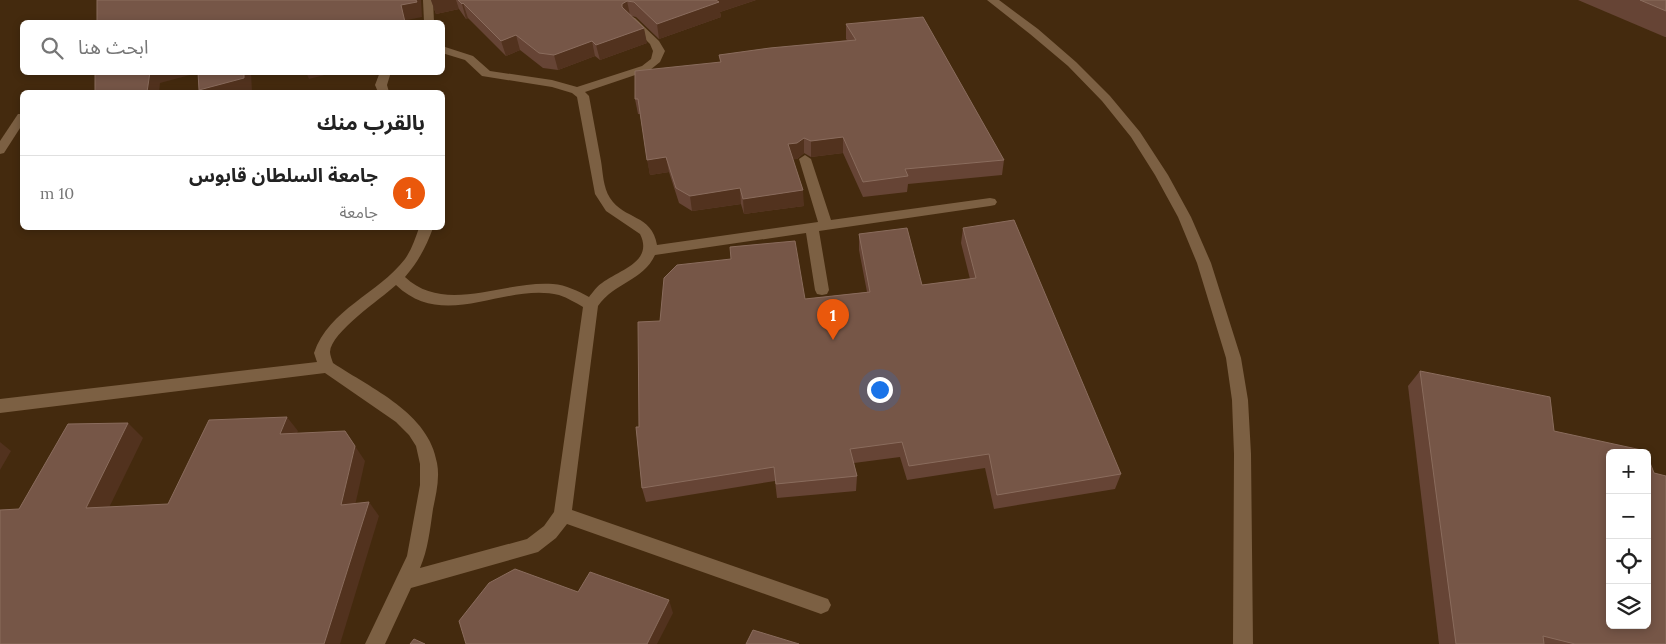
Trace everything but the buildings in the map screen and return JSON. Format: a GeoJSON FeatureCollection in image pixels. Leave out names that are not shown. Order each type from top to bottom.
{"type":"FeatureCollection","features":[{"type":"Feature","properties":{"kind":"lane"},"geometry":{"type":"LineString","coordinates":[[428,0],[430,20]]}},
{"type":"Feature","properties":{"kind":"lane"},"geometry":{"type":"LineString","coordinates":[[992,0],[1027,25],[1069,60],[1120,114],[1150,154],[1177,198],[1200,248],[1235,364],[1240,409],[1243,467],[1243,644]]}},
{"type":"Feature","properties":{"kind":"lane"},"geometry":{"type":"LineString","coordinates":[[578,91],[646,68],[656,60],[659,52],[655,44],[631,20]]}},
{"type":"Feature","properties":{"kind":"lane"},"geometry":{"type":"LineString","coordinates":[[405,581],[532,546],[550,532],[563,515],[591,305],[605,288],[638,269],[646,260],[650,250],[650,236],[640,224],[624,217],[603,200],[599,188],[583,96],[578,91],[562,86],[486,74],[469,58],[445,50]]}},
{"type":"Feature","properties":{"kind":"lane"},"geometry":{"type":"LineString","coordinates":[[383,90],[381,86],[385,75]]}},
{"type":"Feature","properties":{"kind":"lane"},"geometry":{"type":"LineString","coordinates":[[0,150],[20,120]]}},
{"type":"Feature","properties":{"kind":"lane"},"geometry":{"type":"LineString","coordinates":[[805,159],[819,226],[822,290]]}},
{"type":"Feature","properties":{"kind":"lane"},"geometry":{"type":"LineString","coordinates":[[650,250],[990,202]]}},
{"type":"Feature","properties":{"kind":"lane"},"geometry":{"type":"LineString","coordinates":[[375,644],[416,556],[429,485],[429,464],[424,445],[415,430],[402,417],[327,368],[322,353],[328,336],[396,277],[415,254],[425,230]]}},
{"type":"Feature","properties":{"kind":"lane"},"geometry":{"type":"LineString","coordinates":[[396,277],[415,293],[441,301],[528,289],[552,289],[573,294],[591,305]]}},
{"type":"Feature","properties":{"kind":"lane"},"geometry":{"type":"LineString","coordinates":[[0,406],[327,368]]}},
{"type":"Feature","properties":{"kind":"lane"},"geometry":{"type":"LineString","coordinates":[[563,515],[821,605]]}},
{"type":"Feature","properties":{"kind":"place","name":"جامعة السلطان قابوس"},"geometry":{"type":"Point","coordinates":[833,340]}}]}
